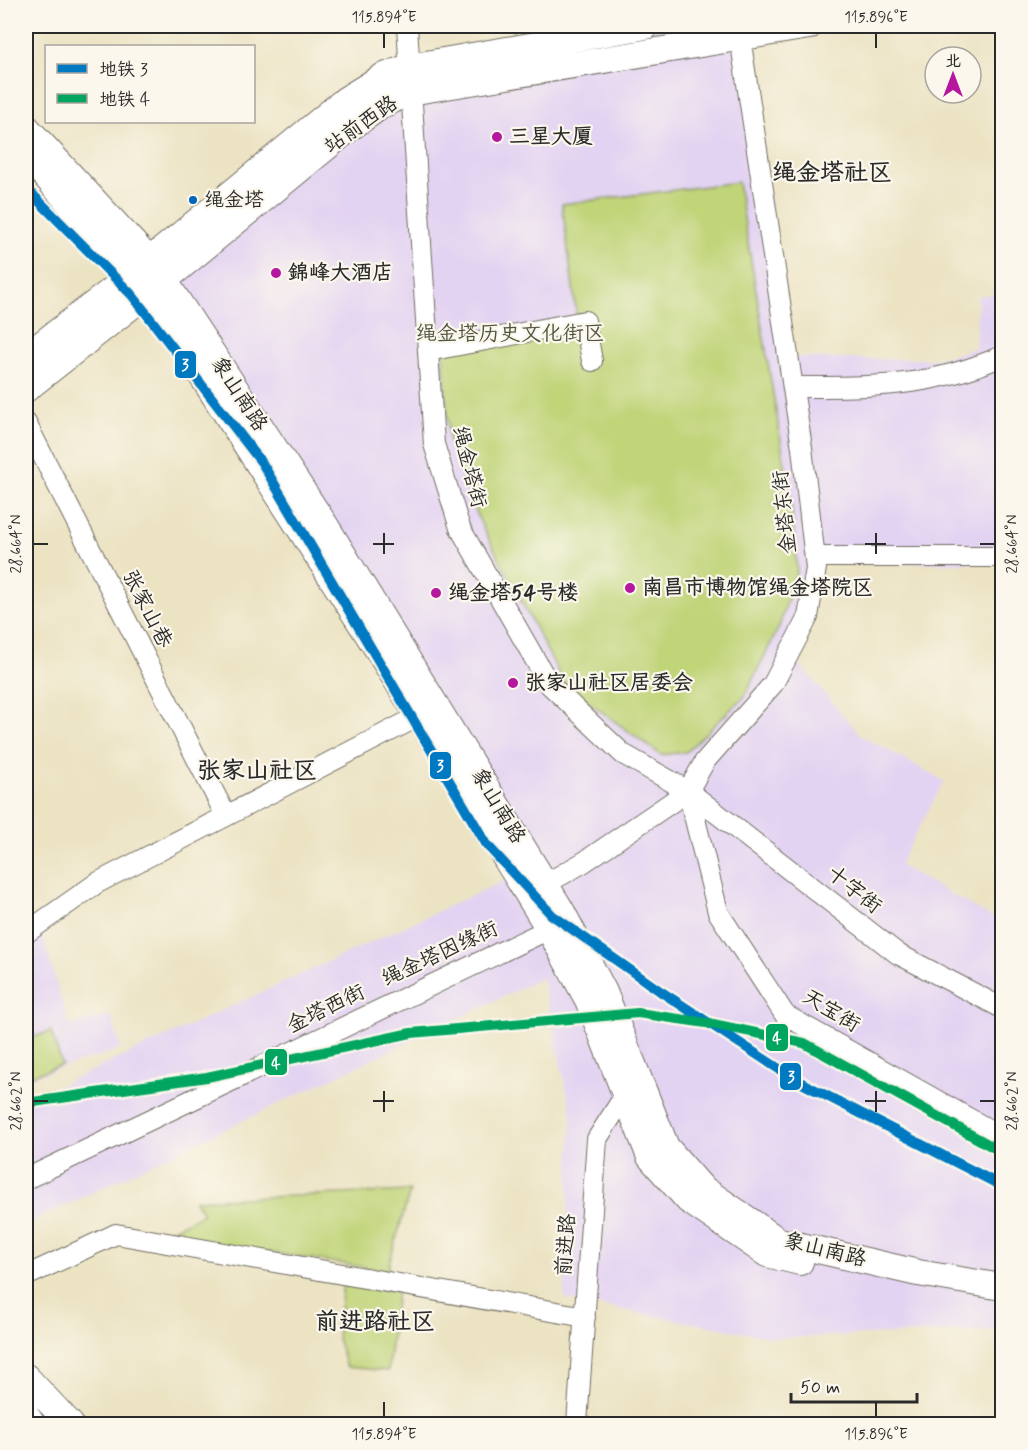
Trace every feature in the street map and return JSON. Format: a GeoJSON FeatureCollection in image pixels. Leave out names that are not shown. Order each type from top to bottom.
{"type":"FeatureCollection","features":[{"type":"Feature","properties":{"kind":"main road","name":"站前西路"},"geometry":{"type":"LineString","coordinates":[[26,356],[148,276],[382,105],[410,80],[646,26]]}},
{"type":"Feature","properties":{"kind":"main road","name":"站前西路"},"geometry":{"type":"LineString","coordinates":[[410,80],[808,26]]}},
{"type":"Feature","properties":{"kind":"main road","name":"象山南路"},"geometry":{"type":"LineString","coordinates":[[26,127],[148,276],[327,528],[536,889],[549,929],[666,1147],[702,1188],[779,1241],[918,1273],[1002,1287]]}},
{"type":"Feature","properties":{"kind":"main road","name":"象山南路"},"geometry":{"type":"LineString","coordinates":[[26,154],[148,276],[418,716],[604,992],[634,1090],[650,1157],[688,1200],[767,1254],[901,1287],[1002,1304]]}},
{"type":"Feature","properties":{"kind":"main road","name":"站前西路"},"geometry":{"type":"LineString","coordinates":[[26,389],[148,276]]}},
{"type":"Feature","properties":{"kind":"main road"},"geometry":{"type":"LineString","coordinates":[[26,1377],[70,1425]]}},
{"type":"Feature","properties":{"kind":"main road"},"geometry":{"type":"LineString","coordinates":[[26,1415],[32,1425]]}},
{"type":"Feature","properties":{"kind":"street","name":"绳金塔街"},"geometry":{"type":"LineString","coordinates":[[407,26],[434,444],[460,528],[549,684],[623,754],[688,791]]}},
{"type":"Feature","properties":{"kind":"street","name":"金塔东街"},"geometry":{"type":"LineString","coordinates":[[536,889],[584,862],[688,791],[705,761],[772,684],[808,617],[816,568],[815,558],[802,448],[740,37]]}},
{"type":"Feature","properties":{"kind":"street"},"geometry":{"type":"LineString","coordinates":[[428,351],[585,321],[592,361]]}},
{"type":"Feature","properties":{"kind":"street"},"geometry":{"type":"LineString","coordinates":[[793,387],[877,387],[913,383],[962,372],[1002,356]]}},
{"type":"Feature","properties":{"kind":"street","name":"张家山巷"},"geometry":{"type":"LineString","coordinates":[[26,423],[226,816]]}},
{"type":"Feature","properties":{"kind":"street"},"geometry":{"type":"LineString","coordinates":[[815,558],[1002,557]]}},
{"type":"Feature","properties":{"kind":"street"},"geometry":{"type":"LineString","coordinates":[[26,933],[97,883],[418,716]]}},
{"type":"Feature","properties":{"kind":"street","name":"十字街"},"geometry":{"type":"LineString","coordinates":[[688,791],[898,954],[1002,1008]]}},
{"type":"Feature","properties":{"kind":"street","name":"天宝街"},"geometry":{"type":"LineString","coordinates":[[688,791],[718,912],[785,1015],[1002,1137]]}},
{"type":"Feature","properties":{"kind":"street","name":"绳金塔因缘街"},"geometry":{"type":"LineString","coordinates":[[506,949],[549,929]]}},
{"type":"Feature","properties":{"kind":"street","name":"金塔西街"},"geometry":{"type":"LineString","coordinates":[[26,1178],[506,949]]}},
{"type":"Feature","properties":{"kind":"street","name":"前进路"},"geometry":{"type":"LineString","coordinates":[[577,1425],[597,1139],[634,1090]]}},
{"type":"Feature","properties":{"kind":"street"},"geometry":{"type":"LineString","coordinates":[[26,1276],[116,1234],[585,1317]]}},
{"type":"Feature","properties":{"kind":"shaded area","name":"绳金塔历史文化街区"},"geometry":{"type":"Polygon","coordinates":[[[588,26],[746,26],[791,357],[939,359],[975,348],[978,296],[1002,293],[1002,563],[820,563],[794,658],[860,735],[944,781],[899,865],[1002,923],[1002,1330],[774,1338],[564,1299],[572,1116],[542,978],[26,1224],[26,1101],[523,872],[147,274],[353,101],[588,26]]]}},
{"type":"Feature","properties":{"kind":"shaded area"},"geometry":{"type":"Polygon","coordinates":[[[41,931],[69,1026],[111,1015],[121,1049],[26,1079],[26,942],[41,931]]]}},
{"type":"Feature","properties":{"kind":"green space"},"geometry":{"type":"Polygon","coordinates":[[[738,182],[791,501],[797,570],[779,627],[744,697],[686,752],[661,755],[565,685],[480,522],[449,441],[443,351],[578,326],[562,204],[738,182]]]}},
{"type":"Feature","properties":{"kind":"green space"},"geometry":{"type":"Polygon","coordinates":[[[51,1031],[62,1065],[26,1077],[26,1040],[51,1031]]]}},
{"type":"Feature","properties":{"kind":"green space"},"geometry":{"type":"Polygon","coordinates":[[[410,1191],[387,1271],[161,1235],[203,1214],[195,1200],[410,1191]]]}},
{"type":"Feature","properties":{"kind":"green space"},"geometry":{"type":"Polygon","coordinates":[[[343,1284],[397,1290],[388,1371],[346,1367],[337,1338],[343,1284]]]}},
{"type":"Feature","properties":{"kind":"metro line","name":"3"},"geometry":{"type":"LineString","coordinates":[[26,188],[132,295],[262,463],[487,845],[552,915],[660,991],[796,1080],[1002,1186]]}},
{"type":"Feature","properties":{"kind":"metro line","name":"4"},"geometry":{"type":"LineString","coordinates":[[26,1103],[207,1077],[411,1033],[638,1013],[713,1024],[804,1043],[1002,1152]]}},
{"type":"Feature","properties":{"kind":"place","name":"三星大厦"},"geometry":{"type":"Point","coordinates":[497,137]}},
{"type":"Feature","properties":{"kind":"place","name":"绳金塔"},"geometry":{"type":"Point","coordinates":[193,200]}},
{"type":"Feature","properties":{"kind":"place","name":"錦峰大酒店"},"geometry":{"type":"Point","coordinates":[276,273]}},
{"type":"Feature","properties":{"kind":"place","name":"南昌市博物馆绳金塔院区"},"geometry":{"type":"Point","coordinates":[630,588]}},
{"type":"Feature","properties":{"kind":"place","name":"绳金塔54号楼"},"geometry":{"type":"Point","coordinates":[436,593]}},
{"type":"Feature","properties":{"kind":"place","name":"张家山社区居委会"},"geometry":{"type":"Point","coordinates":[513,683]}},
{"type":"Feature","properties":{"kind":"district","name":"绳金塔社区"},"geometry":{"type":"Point","coordinates":[832,173]}},
{"type":"Feature","properties":{"kind":"district","name":"张家山社区"},"geometry":{"type":"Point","coordinates":[257,771]}},
{"type":"Feature","properties":{"kind":"district","name":"前进路社区"},"geometry":{"type":"Point","coordinates":[375,1322]}}]}
